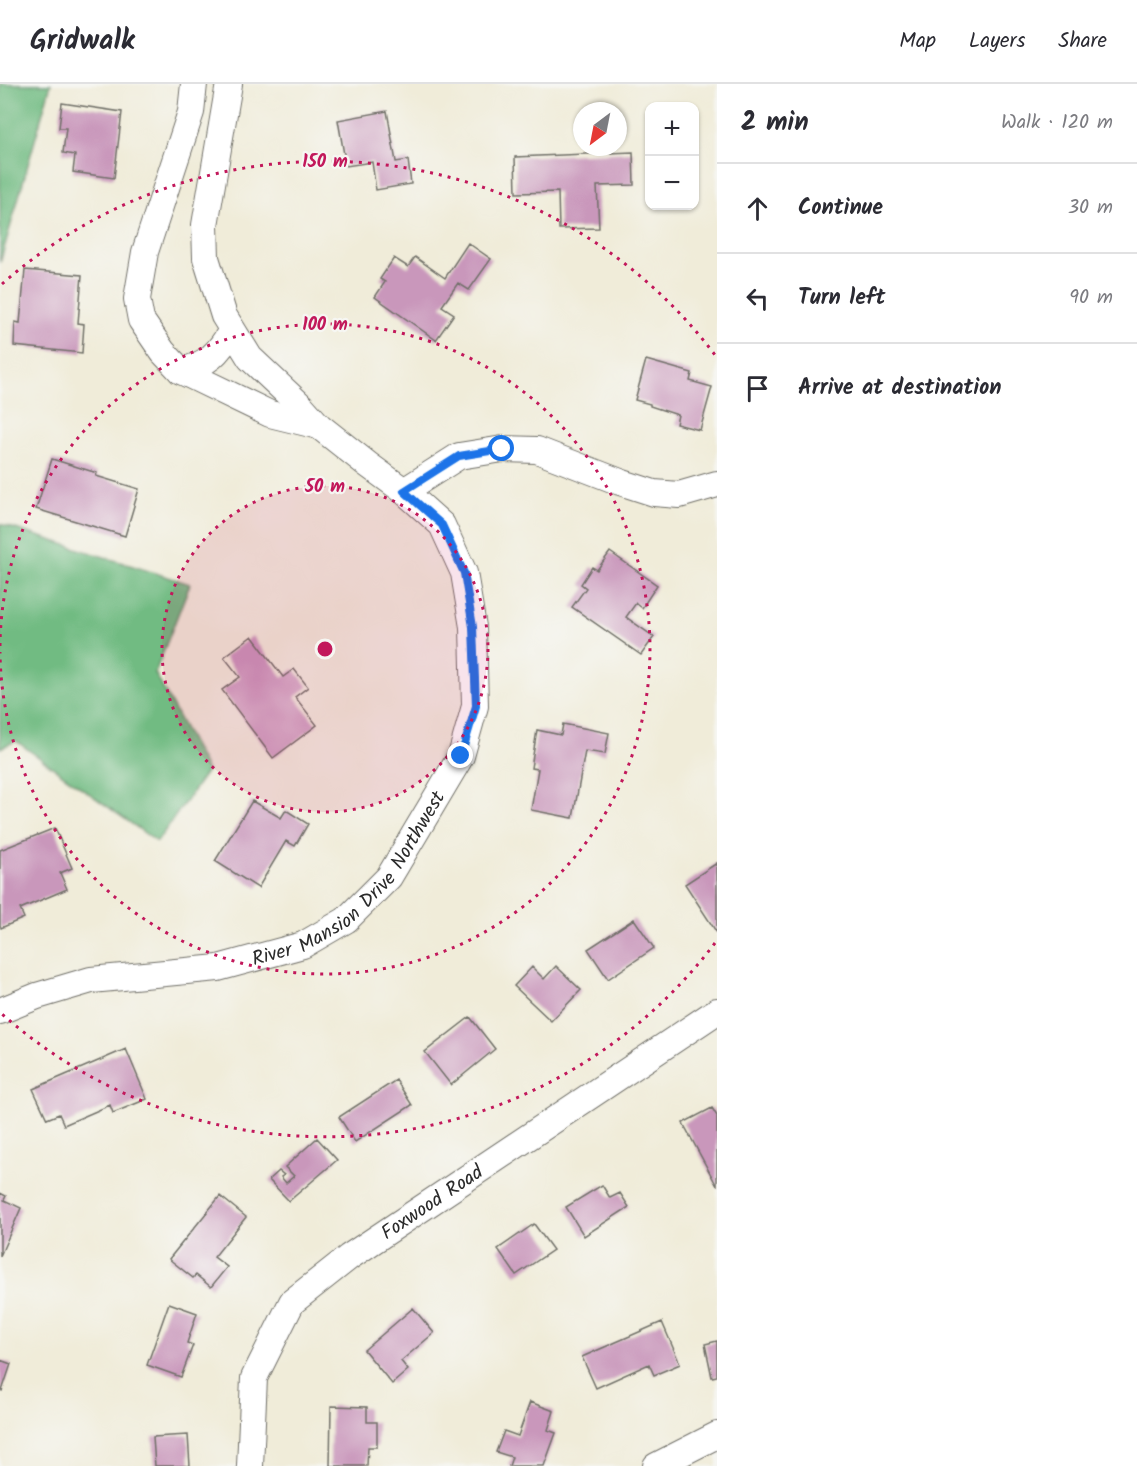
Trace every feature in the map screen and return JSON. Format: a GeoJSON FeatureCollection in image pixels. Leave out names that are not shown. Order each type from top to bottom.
{"type":"FeatureCollection","features":[{"type":"Feature","properties":{"kind":"street","name":"River Mansion Drive Northwest"},"geometry":{"type":"LineString","coordinates":[[194,84],[191,112],[145,252],[137,299],[141,320],[163,352],[181,371],[270,414],[319,426]]}},
{"type":"Feature","properties":{"kind":"street","name":"River Mansion Drive Northwest"},"geometry":{"type":"LineString","coordinates":[[0,1011],[37,996],[91,980],[218,968],[303,945],[346,920],[389,877],[461,756],[476,706],[473,627],[464,573],[442,525],[404,491],[319,426],[250,358],[224,315],[206,258],[206,225],[229,84]]}},
{"type":"Feature","properties":{"kind":"street"},"geometry":{"type":"LineString","coordinates":[[181,371],[195,367],[211,358],[223,346],[232,330]]}},
{"type":"Feature","properties":{"kind":"street"},"geometry":{"type":"LineString","coordinates":[[404,491],[459,456],[502,449],[537,450],[654,493],[679,495],[717,484]]}},
{"type":"Feature","properties":{"kind":"street","name":"Foxwood Road"},"geometry":{"type":"LineString","coordinates":[[250,1466],[254,1378],[292,1302],[349,1257],[717,1011]]}},
{"type":"Feature","properties":{"kind":"street"},"geometry":{"type":"LineString","coordinates":[[656,1466],[717,1435]]}},
{"type":"Feature","properties":{"kind":"green space"},"geometry":{"type":"Polygon","coordinates":[[[0,84],[51,84],[0,263],[0,84]]]}},
{"type":"Feature","properties":{"kind":"green space"},"geometry":{"type":"Polygon","coordinates":[[[0,524],[190,584],[155,673],[207,771],[157,842],[16,741],[0,748],[0,524]]]}},
{"type":"Feature","properties":{"kind":"building"},"geometry":{"type":"Polygon","coordinates":[[[62,103],[122,112],[114,178],[73,172],[75,155],[63,153],[66,128],[59,128],[62,103]]]}},
{"type":"Feature","properties":{"kind":"building"},"geometry":{"type":"Polygon","coordinates":[[[387,111],[396,162],[408,160],[411,184],[376,190],[372,162],[346,166],[338,120],[387,111]]]}},
{"type":"Feature","properties":{"kind":"building"},"geometry":{"type":"Polygon","coordinates":[[[627,152],[633,152],[634,185],[597,186],[599,228],[559,229],[558,192],[516,193],[515,157],[573,155],[627,156],[627,152]]]}},
{"type":"Feature","properties":{"kind":"building"},"geometry":{"type":"Polygon","coordinates":[[[468,243],[491,259],[469,290],[458,283],[442,306],[454,314],[436,340],[375,297],[385,282],[380,279],[394,258],[408,267],[415,257],[445,278],[468,243]]]}},
{"type":"Feature","properties":{"kind":"building"},"geometry":{"type":"Polygon","coordinates":[[[25,270],[82,275],[78,323],[84,324],[82,353],[14,346],[15,322],[20,323],[25,270]]]}},
{"type":"Feature","properties":{"kind":"building"},"geometry":{"type":"Polygon","coordinates":[[[646,360],[692,373],[690,381],[712,387],[700,430],[676,424],[678,415],[635,400],[646,360]]]}},
{"type":"Feature","properties":{"kind":"building"},"geometry":{"type":"Polygon","coordinates":[[[52,459],[139,489],[125,536],[36,509],[52,459]]]}},
{"type":"Feature","properties":{"kind":"building"},"geometry":{"type":"Polygon","coordinates":[[[610,552],[657,585],[642,608],[636,603],[626,617],[654,637],[641,655],[572,607],[586,588],[581,584],[592,567],[597,570],[610,552]]]}},
{"type":"Feature","properties":{"kind":"building"},"geometry":{"type":"Polygon","coordinates":[[[252,636],[283,677],[294,669],[308,687],[295,697],[317,725],[273,758],[222,690],[240,677],[224,657],[252,636]]]}},
{"type":"Feature","properties":{"kind":"building"},"geometry":{"type":"Polygon","coordinates":[[[563,724],[609,733],[605,754],[585,751],[573,818],[531,810],[538,769],[531,768],[537,730],[561,735],[563,724]]]}},
{"type":"Feature","properties":{"kind":"building"},"geometry":{"type":"Polygon","coordinates":[[[252,801],[281,818],[286,810],[308,824],[295,846],[286,841],[258,888],[215,861],[252,801]]]}},
{"type":"Feature","properties":{"kind":"building"},"geometry":{"type":"Polygon","coordinates":[[[55,828],[72,868],[60,873],[67,889],[20,909],[24,918],[1,928],[0,850],[55,828]]]}},
{"type":"Feature","properties":{"kind":"building"},"geometry":{"type":"Polygon","coordinates":[[[717,863],[717,933],[685,884],[717,863]]]}},
{"type":"Feature","properties":{"kind":"building"},"geometry":{"type":"Polygon","coordinates":[[[634,919],[654,948],[608,979],[588,949],[634,919]]]}},
{"type":"Feature","properties":{"kind":"building"},"geometry":{"type":"Polygon","coordinates":[[[556,966],[581,990],[551,1021],[514,986],[532,967],[544,979],[556,966]]]}},
{"type":"Feature","properties":{"kind":"building"},"geometry":{"type":"Polygon","coordinates":[[[470,1017],[495,1049],[451,1085],[425,1052],[470,1017]]]}},
{"type":"Feature","properties":{"kind":"building"},"geometry":{"type":"Polygon","coordinates":[[[126,1049],[147,1099],[113,1113],[110,1105],[64,1125],[59,1114],[47,1119],[33,1089],[126,1049]]]}},
{"type":"Feature","properties":{"kind":"building"},"geometry":{"type":"Polygon","coordinates":[[[396,1080],[412,1105],[355,1142],[339,1117],[396,1080]]]}},
{"type":"Feature","properties":{"kind":"building"},"geometry":{"type":"Polygon","coordinates":[[[712,1108],[717,1116],[717,1186],[683,1123],[712,1108]]]}},
{"type":"Feature","properties":{"kind":"building"},"geometry":{"type":"Polygon","coordinates":[[[317,1138],[337,1160],[289,1201],[269,1180],[279,1171],[284,1175],[281,1177],[286,1183],[294,1176],[285,1167],[317,1138]]]}},
{"type":"Feature","properties":{"kind":"building"},"geometry":{"type":"Polygon","coordinates":[[[602,1185],[610,1198],[620,1193],[629,1207],[584,1236],[566,1207],[602,1185]]]}},
{"type":"Feature","properties":{"kind":"building"},"geometry":{"type":"Polygon","coordinates":[[[0,1193],[6,1196],[4,1200],[21,1208],[0,1256],[0,1193]]]}},
{"type":"Feature","properties":{"kind":"building"},"geometry":{"type":"Polygon","coordinates":[[[220,1196],[246,1217],[214,1257],[227,1267],[211,1287],[196,1275],[193,1278],[169,1259],[220,1196]]]}},
{"type":"Feature","properties":{"kind":"building"},"geometry":{"type":"Polygon","coordinates":[[[534,1224],[553,1250],[516,1275],[498,1249],[534,1224]]]}},
{"type":"Feature","properties":{"kind":"building"},"geometry":{"type":"Polygon","coordinates":[[[169,1303],[197,1313],[187,1343],[193,1345],[181,1377],[147,1365],[169,1303]]]}},
{"type":"Feature","properties":{"kind":"building"},"geometry":{"type":"Polygon","coordinates":[[[413,1308],[434,1333],[401,1361],[408,1370],[392,1384],[364,1350],[413,1308]]]}},
{"type":"Feature","properties":{"kind":"building"},"geometry":{"type":"Polygon","coordinates":[[[662,1322],[680,1364],[654,1375],[649,1364],[596,1388],[582,1357],[662,1322]]]}},
{"type":"Feature","properties":{"kind":"building"},"geometry":{"type":"Polygon","coordinates":[[[717,1341],[717,1376],[712,1377],[705,1344],[717,1341]]]}},
{"type":"Feature","properties":{"kind":"building"},"geometry":{"type":"Polygon","coordinates":[[[0,1360],[11,1364],[2,1391],[0,1390],[0,1360]]]}},
{"type":"Feature","properties":{"kind":"building"},"geometry":{"type":"Polygon","coordinates":[[[530,1402],[554,1411],[548,1430],[556,1433],[544,1466],[509,1466],[512,1457],[496,1452],[504,1431],[518,1436],[530,1402]]]}},
{"type":"Feature","properties":{"kind":"building"},"geometry":{"type":"Polygon","coordinates":[[[331,1406],[367,1407],[367,1422],[377,1422],[377,1447],[368,1447],[367,1466],[330,1466],[331,1406]]]}},
{"type":"Feature","properties":{"kind":"building"},"geometry":{"type":"Polygon","coordinates":[[[188,1435],[190,1466],[155,1466],[153,1437],[188,1435]]]}},
{"type":"Feature","properties":{"kind":"route"},"geometry":{"type":"LineString","coordinates":[[461,756],[476,706],[473,627],[464,573],[442,525],[404,491],[459,456],[502,449]]}}]}
